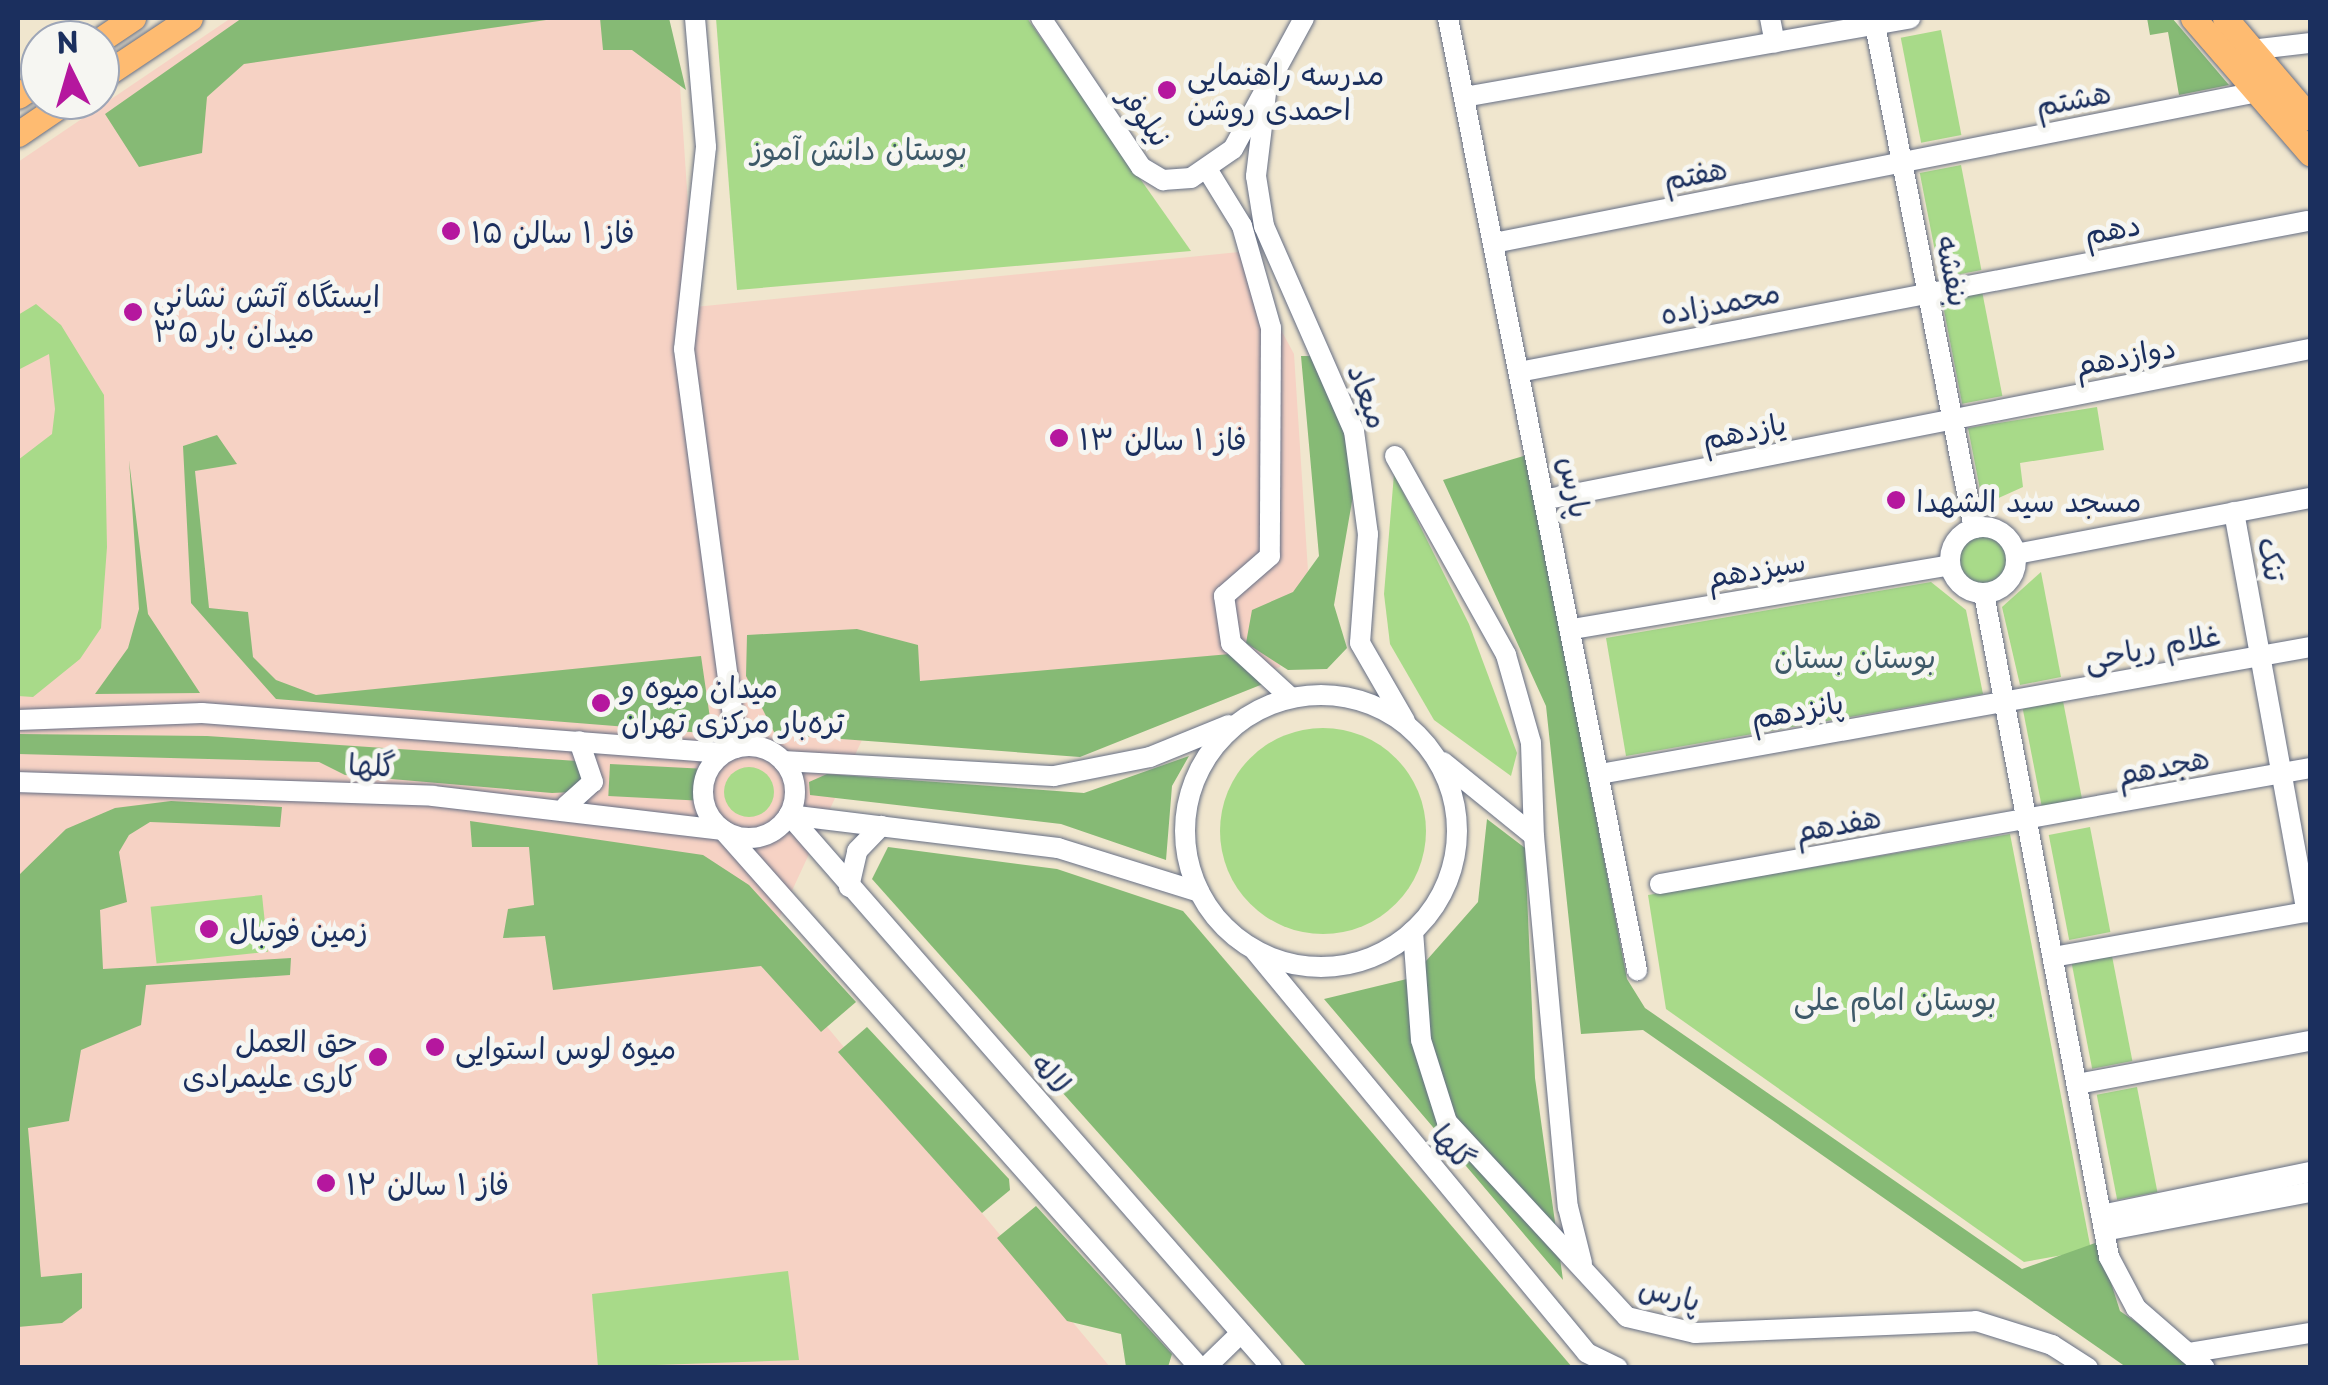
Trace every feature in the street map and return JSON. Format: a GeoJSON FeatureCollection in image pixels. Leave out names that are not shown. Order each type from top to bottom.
{"type":"FeatureCollection","features":[{"type":"Feature","properties":{"kind":"main road"},"geometry":{"type":"LineString","coordinates":[[120,65],[190,18]]}},
{"type":"Feature","properties":{"kind":"main road"},"geometry":{"type":"LineString","coordinates":[[2193,18],[2310,153]]}},
{"type":"Feature","properties":{"kind":"main road"},"geometry":{"type":"LineString","coordinates":[[2225,18],[2310,118]]}},
{"type":"Feature","properties":{"kind":"street"},"geometry":{"type":"LineString","coordinates":[[695,18],[706,147],[684,349],[730,750],[702,792],[723,830],[1203,1368],[1241,1333]]}},
{"type":"Feature","properties":{"kind":"street","name":"نیلوفر"},"geometry":{"type":"LineString","coordinates":[[1041,18],[1142,167],[1163,180],[1208,169],[1233,149],[1268,85]]}},
{"type":"Feature","properties":{"kind":"street"},"geometry":{"type":"LineString","coordinates":[[1268,85],[1304,18]]}},
{"type":"Feature","properties":{"kind":"street","name":"پارس"},"geometry":{"type":"LineString","coordinates":[[1448,18],[1499,242],[1638,970]]}},
{"type":"Feature","properties":{"kind":"street"},"geometry":{"type":"LineString","coordinates":[[1770,18],[1775,43]]}},
{"type":"Feature","properties":{"kind":"street"},"geometry":{"type":"LineString","coordinates":[[1464,97],[1910,18]]}},
{"type":"Feature","properties":{"kind":"street","name":"بنفشه"},"geometry":{"type":"LineString","coordinates":[[1875,25],[1974,528]]}},
{"type":"Feature","properties":{"kind":"street"},"geometry":{"type":"LineString","coordinates":[[2250,50],[2310,43]]}},
{"type":"Feature","properties":{"kind":"street","name":"میعاد"},"geometry":{"type":"LineString","coordinates":[[1268,85],[1261,209],[1354,431],[1368,534],[1360,643],[1409,727]]}},
{"type":"Feature","properties":{"kind":"street","name":"هشتم"},"geometry":{"type":"LineString","coordinates":[[1902,162],[2257,92]]}},
{"type":"Feature","properties":{"kind":"street","name":"هفتم"},"geometry":{"type":"LineString","coordinates":[[1499,242],[1902,162]]}},
{"type":"Feature","properties":{"kind":"street"},"geometry":{"type":"LineString","coordinates":[[1208,169],[1242,226],[1272,328],[1270,556],[1224,596],[1231,643],[1291,698]]}},
{"type":"Feature","properties":{"kind":"street","name":"دهم"},"geometry":{"type":"LineString","coordinates":[[1928,293],[2307,221]]}},
{"type":"Feature","properties":{"kind":"street","name":"محمدزاده"},"geometry":{"type":"LineString","coordinates":[[1524,371],[1928,293]]}},
{"type":"Feature","properties":{"kind":"street"},"geometry":{"type":"LineString","coordinates":[[1272,328],[1303,309]]}},
{"type":"Feature","properties":{"kind":"street","name":"دوازدهم"},"geometry":{"type":"LineString","coordinates":[[1951,420],[2310,349]]}},
{"type":"Feature","properties":{"kind":"street","name":"یازدهم"},"geometry":{"type":"LineString","coordinates":[[1548,498],[1951,420]]}},
{"type":"Feature","properties":{"kind":"street"},"geometry":{"type":"LineString","coordinates":[[1394,456],[1506,654],[1531,744],[1534,836],[1568,1207],[1582,1263]]}},
{"type":"Feature","properties":{"kind":"street"},"geometry":{"type":"LineString","coordinates":[[2016,554],[2310,498]]}},
{"type":"Feature","properties":{"kind":"street","name":"تنک"},"geometry":{"type":"LineString","coordinates":[[2234,512],[2309,912]]}},
{"type":"Feature","properties":{"kind":"street"},"geometry":{"type":"LineString","coordinates":[[1974,528],[2005,536],[2016,554],[2005,586],[1984,594],[1958,582],[1950,565],[1958,538],[1974,528]]}},
{"type":"Feature","properties":{"kind":"street","name":"سیزدهم"},"geometry":{"type":"LineString","coordinates":[[1573,629],[1950,565]]}},
{"type":"Feature","properties":{"kind":"street"},"geometry":{"type":"LineString","coordinates":[[1984,594],[2102,1223],[2136,1308],[2205,1368]]}},
{"type":"Feature","properties":{"kind":"street","name":"غلام ریاحی"},"geometry":{"type":"LineString","coordinates":[[2004,704],[2310,647]]}},
{"type":"Feature","properties":{"kind":"street"},"geometry":{"type":"LineString","coordinates":[[730,750],[783,761],[1054,776],[1150,757],[1291,698],[1350,698],[1409,727],[1435,756],[1534,836]]}},
{"type":"Feature","properties":{"kind":"street","name":"پانزدهم"},"geometry":{"type":"LineString","coordinates":[[1600,774],[2004,704]]}},
{"type":"Feature","properties":{"kind":"street","name":"گلها"},"geometry":{"type":"LineString","coordinates":[[18,720],[202,713],[730,750]]}},
{"type":"Feature","properties":{"kind":"street"},"geometry":{"type":"LineString","coordinates":[[1244,718],[1200,766],[1188,796],[1187,862],[1198,892],[1253,950],[1324,968],[1359,962],[1413,931],[1454,860],[1454,806],[1435,756]]}},
{"type":"Feature","properties":{"kind":"street"},"geometry":{"type":"LineString","coordinates":[[566,806],[592,782],[580,742]]}},
{"type":"Feature","properties":{"kind":"street"},"geometry":{"type":"LineString","coordinates":[[723,830],[766,834],[789,815],[795,787],[783,761]]}},
{"type":"Feature","properties":{"kind":"street","name":"هجدهم"},"geometry":{"type":"LineString","coordinates":[[2027,822],[2310,768]]}},
{"type":"Feature","properties":{"kind":"street","name":"گلها"},"geometry":{"type":"LineString","coordinates":[[18,782],[164,781],[566,806],[723,830]]}},
{"type":"Feature","properties":{"kind":"street"},"geometry":{"type":"LineString","coordinates":[[789,815],[1058,848],[1198,892]]}},
{"type":"Feature","properties":{"kind":"street","name":"لاله"},"geometry":{"type":"LineString","coordinates":[[789,815],[1272,1368]]}},
{"type":"Feature","properties":{"kind":"street","name":"هفدهم"},"geometry":{"type":"LineString","coordinates":[[1660,884],[2027,822]]}},
{"type":"Feature","properties":{"kind":"street"},"geometry":{"type":"LineString","coordinates":[[848,887],[857,851],[881,826]]}},
{"type":"Feature","properties":{"kind":"street"},"geometry":{"type":"LineString","coordinates":[[2053,957],[2309,912]]}},
{"type":"Feature","properties":{"kind":"street","name":"پارس"},"geometry":{"type":"LineString","coordinates":[[1413,931],[1422,1040],[1447,1122],[1627,1317],[1695,1333],[1976,1322],[2052,1345],[2088,1368]]}},
{"type":"Feature","properties":{"kind":"street","name":"گلها"},"geometry":{"type":"LineString","coordinates":[[1253,950],[1587,1352],[1618,1368]]}},
{"type":"Feature","properties":{"kind":"street"},"geometry":{"type":"LineString","coordinates":[[2077,1084],[2310,1041]]}},
{"type":"Feature","properties":{"kind":"street"},"geometry":{"type":"LineString","coordinates":[[2102,1223],[2310,1172]]}},
{"type":"Feature","properties":{"kind":"street"},"geometry":{"type":"LineString","coordinates":[[2102,1223],[2310,1192]]}},
{"type":"Feature","properties":{"kind":"street"},"geometry":{"type":"LineString","coordinates":[[2188,1353],[2310,1333]]}},
{"type":"Feature","properties":{"kind":"shaded area","name":"میدان میوه و تره‌بار مرکزی تهران"},"geometry":{"type":"Polygon","coordinates":[[[231,18],[659,18],[680,86],[695,307],[1239,252],[1294,354],[1308,571],[1280,667],[1086,741],[862,740],[764,951],[1110,1367],[18,1368],[18,162],[80,120],[120,120],[120,93],[231,18]]]}},
{"type":"Feature","properties":{"kind":"green space"},"geometry":{"type":"Polygon","coordinates":[[[242,18],[560,18],[244,64],[207,97],[202,153],[139,167],[109,120],[120,120],[120,103],[242,18]]]}},
{"type":"Feature","properties":{"kind":"green space"},"geometry":{"type":"Polygon","coordinates":[[[600,18],[669,18],[686,90],[632,50],[603,50],[600,18]]]}},
{"type":"Feature","properties":{"kind":"green space","name":"بوستان دانش آموز"},"geometry":{"type":"Polygon","coordinates":[[[716,18],[1027,18],[1191,251],[737,290],[716,18]]]}},
{"type":"Feature","properties":{"kind":"green space"},"geometry":{"type":"Polygon","coordinates":[[[2147,18],[2172,18],[2229,85],[2179,95],[2168,32],[2150,35],[2147,18]]]}},
{"type":"Feature","properties":{"kind":"green space"},"geometry":{"type":"Polygon","coordinates":[[[1941,30],[1961,135],[1921,143],[1901,38],[1941,30]]]}},
{"type":"Feature","properties":{"kind":"green space"},"geometry":{"type":"Polygon","coordinates":[[[1961,165],[1981,270],[1940,278],[1920,173],[1961,165]]]}},
{"type":"Feature","properties":{"kind":"green space"},"geometry":{"type":"Polygon","coordinates":[[[1982,291],[2002,396],[1962,404],[1942,299],[1982,291]]]}},
{"type":"Feature","properties":{"kind":"green space"},"geometry":{"type":"Polygon","coordinates":[[[36,304],[61,325],[104,395],[107,547],[101,628],[80,659],[33,697],[18,696],[18,460],[52,434],[55,409],[49,354],[18,370],[18,315],[36,304]]]}},
{"type":"Feature","properties":{"kind":"green space"},"geometry":{"type":"Polygon","coordinates":[[[1301,356],[1311,356],[1338,400],[1354,490],[1334,605],[1347,648],[1327,669],[1288,670],[1246,643],[1252,610],[1293,592],[1319,556],[1301,356]]]}},
{"type":"Feature","properties":{"kind":"green space"},"geometry":{"type":"Polygon","coordinates":[[[2097,407],[2104,450],[2020,463],[2023,487],[1983,505],[1968,428],[2097,407]]]}},
{"type":"Feature","properties":{"kind":"green space"},"geometry":{"type":"Polygon","coordinates":[[[217,435],[237,464],[195,471],[209,608],[248,612],[253,657],[276,680],[316,695],[701,656],[711,725],[703,733],[276,699],[191,603],[183,446],[217,435]]]}},
{"type":"Feature","properties":{"kind":"green space"},"geometry":{"type":"Polygon","coordinates":[[[1527,455],[1627,979],[1645,1008],[2022,1269],[2098,1242],[2120,1311],[2201,1367],[2126,1367],[1643,1030],[1581,1034],[1546,706],[1443,480],[1527,455]]]}},
{"type":"Feature","properties":{"kind":"green space"},"geometry":{"type":"Polygon","coordinates":[[[129,460],[148,614],[200,693],[95,694],[128,648],[139,609],[129,460]]]}},
{"type":"Feature","properties":{"kind":"green space"},"geometry":{"type":"Polygon","coordinates":[[[1394,474],[1469,624],[1517,753],[1511,776],[1434,720],[1390,644],[1384,594],[1394,474]]]}},
{"type":"Feature","properties":{"kind":"green space"},"geometry":{"type":"Polygon","coordinates":[[[1984,532],[2004,540],[2012,560],[2004,580],[1984,588],[1964,580],[1956,560],[1964,540],[1984,532]]]}},
{"type":"Feature","properties":{"kind":"green space"},"geometry":{"type":"Polygon","coordinates":[[[2041,572],[2061,677],[2020,685],[2002,607],[2041,572]]]}},
{"type":"Feature","properties":{"kind":"green space","name":"بوستان بستان"},"geometry":{"type":"Polygon","coordinates":[[[1931,582],[1966,610],[1983,694],[1626,756],[1606,638],[1931,582]]]}},
{"type":"Feature","properties":{"kind":"green space"},"geometry":{"type":"Polygon","coordinates":[[[857,629],[918,645],[920,681],[1230,654],[1263,684],[1080,757],[775,734],[746,676],[747,635],[857,629]]]}},
{"type":"Feature","properties":{"kind":"green space"},"geometry":{"type":"Polygon","coordinates":[[[2063,701],[2083,806],[2043,814],[2023,709],[2063,701]]]}},
{"type":"Feature","properties":{"kind":"green space"},"geometry":{"type":"Polygon","coordinates":[[[1323,728],[1363,735],[1396,758],[1419,791],[1426,831],[1419,871],[1396,904],[1363,927],[1323,934],[1283,927],[1250,904],[1227,871],[1220,831],[1227,791],[1250,758],[1283,735],[1323,728]]]}},
{"type":"Feature","properties":{"kind":"green space"},"geometry":{"type":"Polygon","coordinates":[[[18,734],[207,736],[577,761],[586,772],[573,792],[552,793],[345,775],[319,762],[18,754],[18,734]]]}},
{"type":"Feature","properties":{"kind":"green space"},"geometry":{"type":"Polygon","coordinates":[[[1189,756],[1172,786],[1166,860],[1061,824],[810,795],[809,782],[827,774],[1084,793],[1189,756]]]}},
{"type":"Feature","properties":{"kind":"green space"},"geometry":{"type":"Polygon","coordinates":[[[610,764],[697,769],[695,801],[608,796],[610,764]]]}},
{"type":"Feature","properties":{"kind":"green space"},"geometry":{"type":"Polygon","coordinates":[[[749,767],[767,774],[774,792],[767,810],[749,817],[731,810],[724,792],[731,774],[749,767]]]}},
{"type":"Feature","properties":{"kind":"green space"},"geometry":{"type":"Polygon","coordinates":[[[171,801],[282,807],[280,827],[150,822],[129,835],[119,852],[127,902],[100,910],[103,969],[291,958],[290,975],[146,985],[141,1025],[81,1050],[69,1121],[28,1128],[41,1277],[82,1273],[82,1308],[62,1323],[18,1327],[18,876],[66,829],[115,808],[171,801]]]}},
{"type":"Feature","properties":{"kind":"green space"},"geometry":{"type":"Polygon","coordinates":[[[1487,819],[1525,848],[1535,1078],[1563,1280],[1324,999],[1411,978],[1478,902],[1487,819]]]}},
{"type":"Feature","properties":{"kind":"green space"},"geometry":{"type":"Polygon","coordinates":[[[470,821],[703,855],[749,885],[856,1002],[821,1032],[761,966],[553,990],[545,936],[503,938],[508,909],[534,905],[529,847],[472,847],[470,821]]]}},
{"type":"Feature","properties":{"kind":"green space"},"geometry":{"type":"Polygon","coordinates":[[[2090,827],[2110,932],[2069,940],[2049,835],[2090,827]]]}},
{"type":"Feature","properties":{"kind":"green space","name":"بوستان امام علی"},"geometry":{"type":"Polygon","coordinates":[[[2010,834],[2091,1250],[2024,1262],[1666,1009],[1648,895],[2010,834]]]}},
{"type":"Feature","properties":{"kind":"green space"},"geometry":{"type":"Polygon","coordinates":[[[888,847],[1057,869],[1183,911],[1572,1367],[1307,1367],[872,879],[888,847]]]}},
{"type":"Feature","properties":{"kind":"green space","name":"زمین فوتبال"},"geometry":{"type":"Polygon","coordinates":[[[262,895],[268,952],[157,963],[151,907],[262,895]]]}},
{"type":"Feature","properties":{"kind":"green space"},"geometry":{"type":"Polygon","coordinates":[[[2112,956],[2132,1061],[2092,1069],[2072,964],[2112,956]]]}},
{"type":"Feature","properties":{"kind":"green space"},"geometry":{"type":"Polygon","coordinates":[[[867,1027],[1009,1179],[1010,1190],[982,1213],[838,1052],[867,1027]]]}},
{"type":"Feature","properties":{"kind":"green space"},"geometry":{"type":"Polygon","coordinates":[[[2137,1087],[2157,1192],[2117,1200],[2097,1095],[2137,1087]]]}},
{"type":"Feature","properties":{"kind":"green space"},"geometry":{"type":"Polygon","coordinates":[[[1036,1206],[1172,1354],[1168,1367],[1126,1367],[1121,1334],[1067,1321],[997,1238],[1036,1206]]]}},
{"type":"Feature","properties":{"kind":"green space"},"geometry":{"type":"Polygon","coordinates":[[[788,1271],[799,1360],[598,1367],[592,1294],[788,1271]]]}},
{"type":"Feature","properties":{"kind":"place","name":"مدرسه راهنمایی احمدی روشن"},"geometry":{"type":"Point","coordinates":[1167,90]}},
{"type":"Feature","properties":{"kind":"place","name":"فاز ۱ سالن ۱۵"},"geometry":{"type":"Point","coordinates":[451,231]}},
{"type":"Feature","properties":{"kind":"place","name":"ایستگاه آتش نشانی ۳۵ میدان بار"},"geometry":{"type":"Point","coordinates":[133,312]}},
{"type":"Feature","properties":{"kind":"place","name":"فاز ۱ سالن ۱۳"},"geometry":{"type":"Point","coordinates":[1059,438]}},
{"type":"Feature","properties":{"kind":"place","name":"مسجد سید الشهدا"},"geometry":{"type":"Point","coordinates":[1896,500]}},
{"type":"Feature","properties":{"kind":"place","name":"میدان میوه و تره‌بار مرکزی تهران"},"geometry":{"type":"Point","coordinates":[601,703]}},
{"type":"Feature","properties":{"kind":"place","name":"زمین فوتبال"},"geometry":{"type":"Point","coordinates":[209,929]}},
{"type":"Feature","properties":{"kind":"place","name":"میوه لوس استوایی"},"geometry":{"type":"Point","coordinates":[435,1047]}},
{"type":"Feature","properties":{"kind":"place","name":"حق العمل کاری علیمرادی"},"geometry":{"type":"Point","coordinates":[378,1057]}},
{"type":"Feature","properties":{"kind":"place","name":"فاز ۱ سالن ۱۲"},"geometry":{"type":"Point","coordinates":[326,1183]}}]}
